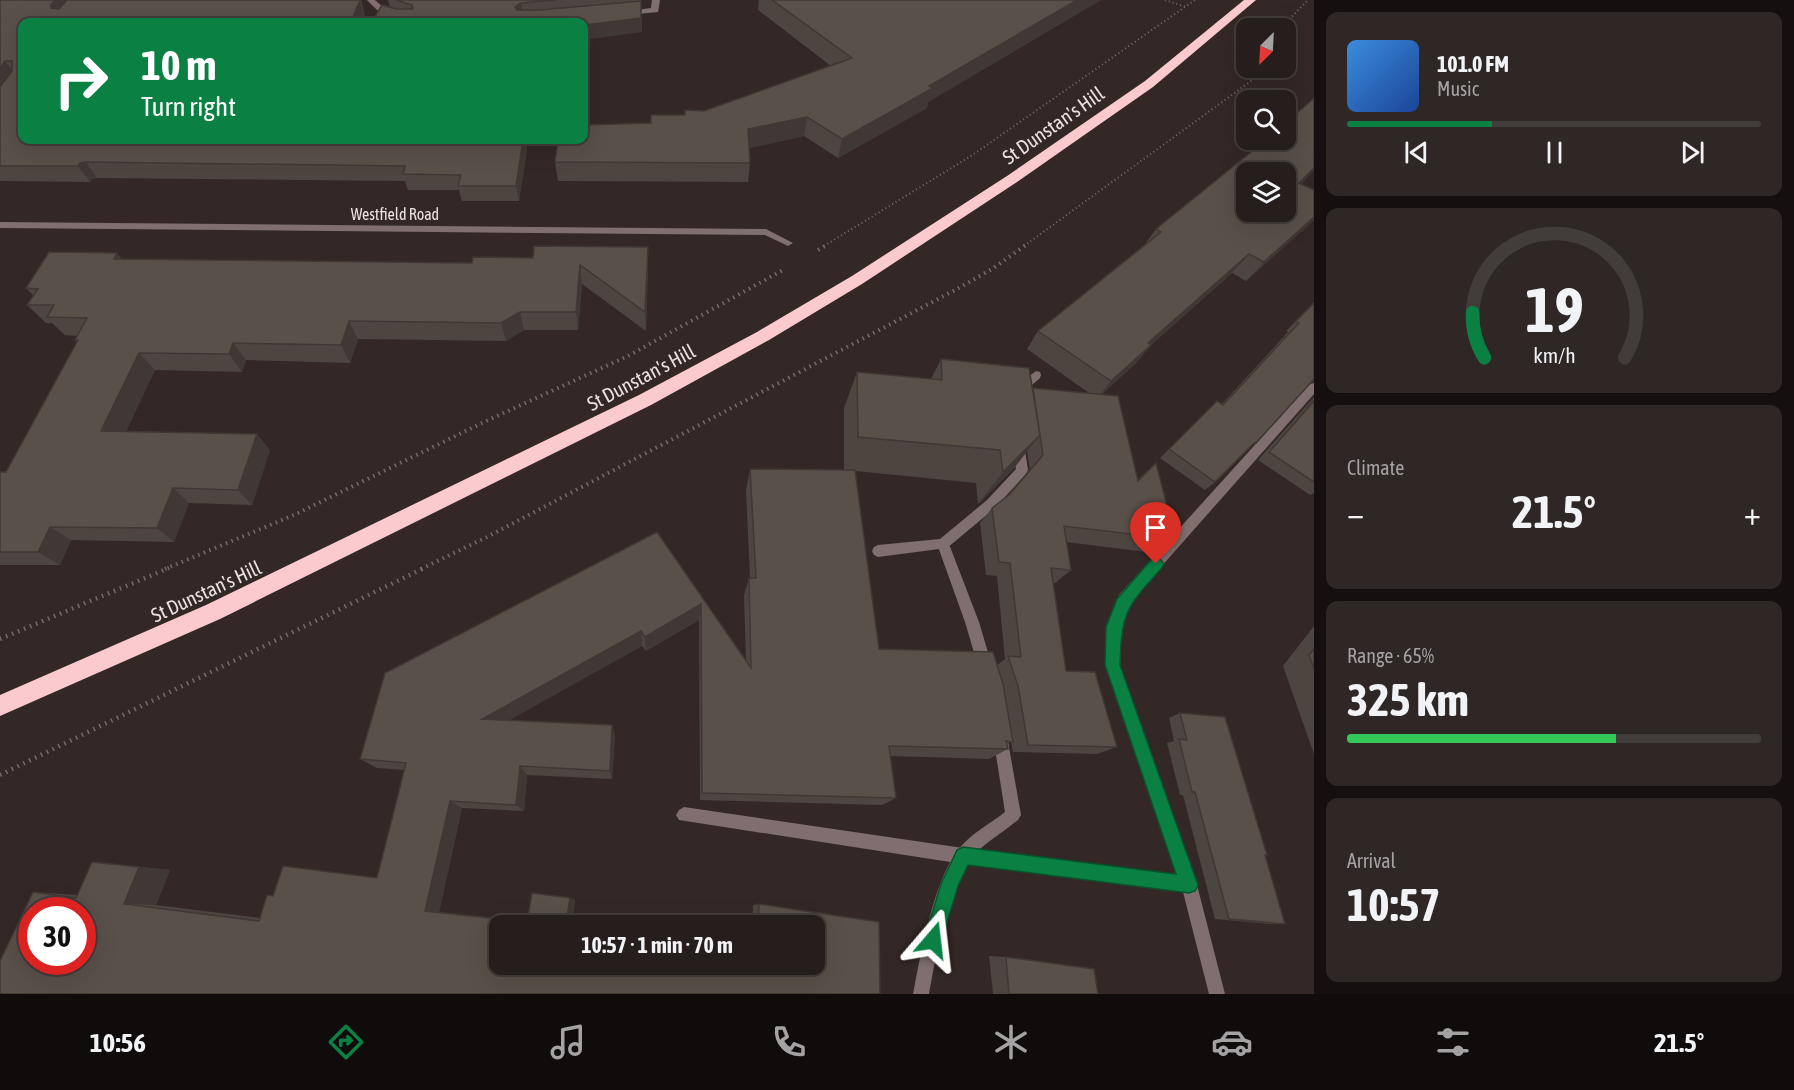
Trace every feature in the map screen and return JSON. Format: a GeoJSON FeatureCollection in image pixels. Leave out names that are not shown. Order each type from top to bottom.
{"type":"FeatureCollection","features":[{"type":"Feature","properties":{"kind":"highway","name":"St Dunstan's Hill"},"geometry":{"type":"LineString","coordinates":[[0,706],[213,612],[645,400],[763,336],[857,280],[1012,179],[1149,84],[1251,0]]}},
{"type":"Feature","properties":{"kind":"street"},"geometry":{"type":"LineString","coordinates":[[371,0],[391,18]]}},
{"type":"Feature","properties":{"kind":"street"},"geometry":{"type":"LineString","coordinates":[[622,13],[655,10],[656,0]]}},
{"type":"Feature","properties":{"kind":"street","name":"Westfield Road"},"geometry":{"type":"LineString","coordinates":[[0,225],[766,232],[788,243]]}},
{"type":"Feature","properties":{"kind":"street"},"geometry":{"type":"LineString","coordinates":[[1012,396],[1036,375]]}},
{"type":"Feature","properties":{"kind":"street"},"geometry":{"type":"LineString","coordinates":[[1217,994],[1189,885],[1112,665],[1114,627],[1124,599],[1314,387]]}},
{"type":"Feature","properties":{"kind":"street"},"geometry":{"type":"LineString","coordinates":[[878,551],[943,544],[992,504],[1022,470],[1016,427]]}},
{"type":"Feature","properties":{"kind":"street"},"geometry":{"type":"LineString","coordinates":[[943,544],[972,622],[988,675]]}},
{"type":"Feature","properties":{"kind":"street"},"geometry":{"type":"LineString","coordinates":[[921,994],[928,958],[950,884],[963,856],[1013,815],[999,726]]}},
{"type":"Feature","properties":{"kind":"street"},"geometry":{"type":"LineString","coordinates":[[684,815],[963,856],[1189,885]]}},
{"type":"Feature","properties":{"kind":"path"},"geometry":{"type":"LineString","coordinates":[[1166,0],[1186,7]]}},
{"type":"Feature","properties":{"kind":"path"},"geometry":{"type":"LineString","coordinates":[[816,251],[971,156],[1195,0]]}},
{"type":"Feature","properties":{"kind":"path"},"geometry":{"type":"LineString","coordinates":[[1291,18],[1308,0]]}},
{"type":"Feature","properties":{"kind":"path"},"geometry":{"type":"LineString","coordinates":[[0,776],[487,537],[957,289],[992,269],[1255,78]]}},
{"type":"Feature","properties":{"kind":"path"},"geometry":{"type":"LineString","coordinates":[[0,639],[294,515],[628,356],[787,268]]}},
{"type":"Feature","properties":{"kind":"building"},"geometry":{"type":"Polygon","coordinates":[[[0,0],[55,0],[51,8],[59,9],[67,0],[360,0],[353,18],[18,18],[18,144],[522,144],[516,186],[458,186],[461,175],[403,174],[405,166],[86,162],[78,166],[0,166],[0,87],[12,71],[12,61],[5,61],[0,68],[0,0]]]}},
{"type":"Feature","properties":{"kind":"building"},"geometry":{"type":"Polygon","coordinates":[[[396,0],[556,0],[521,3],[515,7],[517,10],[641,1],[641,18],[588,25],[588,18],[374,18],[382,5],[396,9],[413,9],[412,5],[396,0]]]}},
{"type":"Feature","properties":{"kind":"building"},"geometry":{"type":"Polygon","coordinates":[[[772,0],[1077,0],[929,86],[933,88],[842,139],[807,117],[748,129],[750,163],[555,162],[557,144],[588,144],[588,125],[651,123],[651,115],[685,115],[685,110],[704,111],[852,58],[772,0]]]}},
{"type":"Feature","properties":{"kind":"building"},"geometry":{"type":"Polygon","coordinates":[[[1314,98],[1314,168],[1299,183],[1314,190],[1314,217],[1264,262],[1249,254],[1148,343],[1151,345],[1111,381],[1038,331],[1161,232],[1156,229],[1236,164],[1236,222],[1296,222],[1296,162],[1239,162],[1254,150],[1296,150],[1296,114],[1314,98]]]}},
{"type":"Feature","properties":{"kind":"building"},"geometry":{"type":"Polygon","coordinates":[[[534,246],[648,247],[645,312],[580,265],[576,312],[520,312],[501,323],[349,321],[341,345],[233,343],[229,354],[139,353],[101,431],[257,434],[238,490],[173,488],[157,528],[50,527],[38,552],[0,552],[0,472],[6,472],[78,340],[75,340],[87,318],[47,317],[54,305],[27,305],[38,289],[26,288],[49,252],[117,253],[114,259],[472,263],[473,257],[533,258],[534,246]]]}},
{"type":"Feature","properties":{"kind":"building"},"geometry":{"type":"Polygon","coordinates":[[[1314,303],[1314,379],[1256,443],[1215,482],[1169,449],[1217,401],[1223,405],[1299,323],[1296,321],[1314,303]]]}},
{"type":"Feature","properties":{"kind":"building"},"geometry":{"type":"Polygon","coordinates":[[[941,359],[1029,368],[1040,435],[1003,472],[1000,450],[858,437],[857,372],[942,380],[941,359]]]}},
{"type":"Feature","properties":{"kind":"building"},"geometry":{"type":"Polygon","coordinates":[[[1033,388],[1118,396],[1138,481],[1156,463],[1175,537],[1173,539],[1064,526],[1071,570],[1051,568],[1066,671],[1095,672],[1117,747],[1028,745],[1018,686],[1008,656],[1021,657],[1010,563],[999,562],[992,508],[1009,495],[1043,455],[1033,388]]]}},
{"type":"Feature","properties":{"kind":"building"},"geometry":{"type":"Polygon","coordinates":[[[1314,401],[1314,482],[1269,452],[1314,401]]]}},
{"type":"Feature","properties":{"kind":"building"},"geometry":{"type":"Polygon","coordinates":[[[750,469],[855,470],[879,649],[993,652],[1003,684],[1013,742],[1006,741],[1008,749],[889,746],[896,798],[702,793],[701,604],[645,637],[641,631],[482,719],[612,725],[610,771],[520,766],[516,805],[450,801],[425,911],[489,918],[489,975],[825,975],[825,915],[758,915],[759,904],[879,922],[880,994],[0,994],[0,961],[18,923],[18,975],[96,975],[96,897],[76,897],[92,862],[139,867],[124,904],[259,921],[267,895],[273,896],[283,866],[377,878],[406,763],[360,759],[385,673],[657,532],[751,668],[749,578],[756,578],[750,469]]]}},
{"type":"Feature","properties":{"kind":"building"},"geometry":{"type":"Polygon","coordinates":[[[1314,649],[1314,669],[1309,655],[1314,649]]]}},
{"type":"Feature","properties":{"kind":"building"},"geometry":{"type":"Polygon","coordinates":[[[1180,713],[1225,717],[1267,855],[1265,855],[1285,924],[1229,919],[1179,739],[1187,740],[1180,713]]]}},
{"type":"Feature","properties":{"kind":"building"},"geometry":{"type":"Polygon","coordinates":[[[33,892],[69,897],[31,897],[33,892]]]}},
{"type":"Feature","properties":{"kind":"building"},"geometry":{"type":"Polygon","coordinates":[[[532,893],[570,898],[567,915],[528,915],[532,893]]]}},
{"type":"Feature","properties":{"kind":"building"},"geometry":{"type":"Polygon","coordinates":[[[1006,957],[1094,969],[1098,994],[1009,994],[1006,957]]]}},
{"type":"Feature","properties":{"kind":"route"},"geometry":{"type":"LineString","coordinates":[[933,940],[950,884],[963,856],[1189,885],[1112,665],[1114,627],[1124,599],[1156,564]]}}]}
